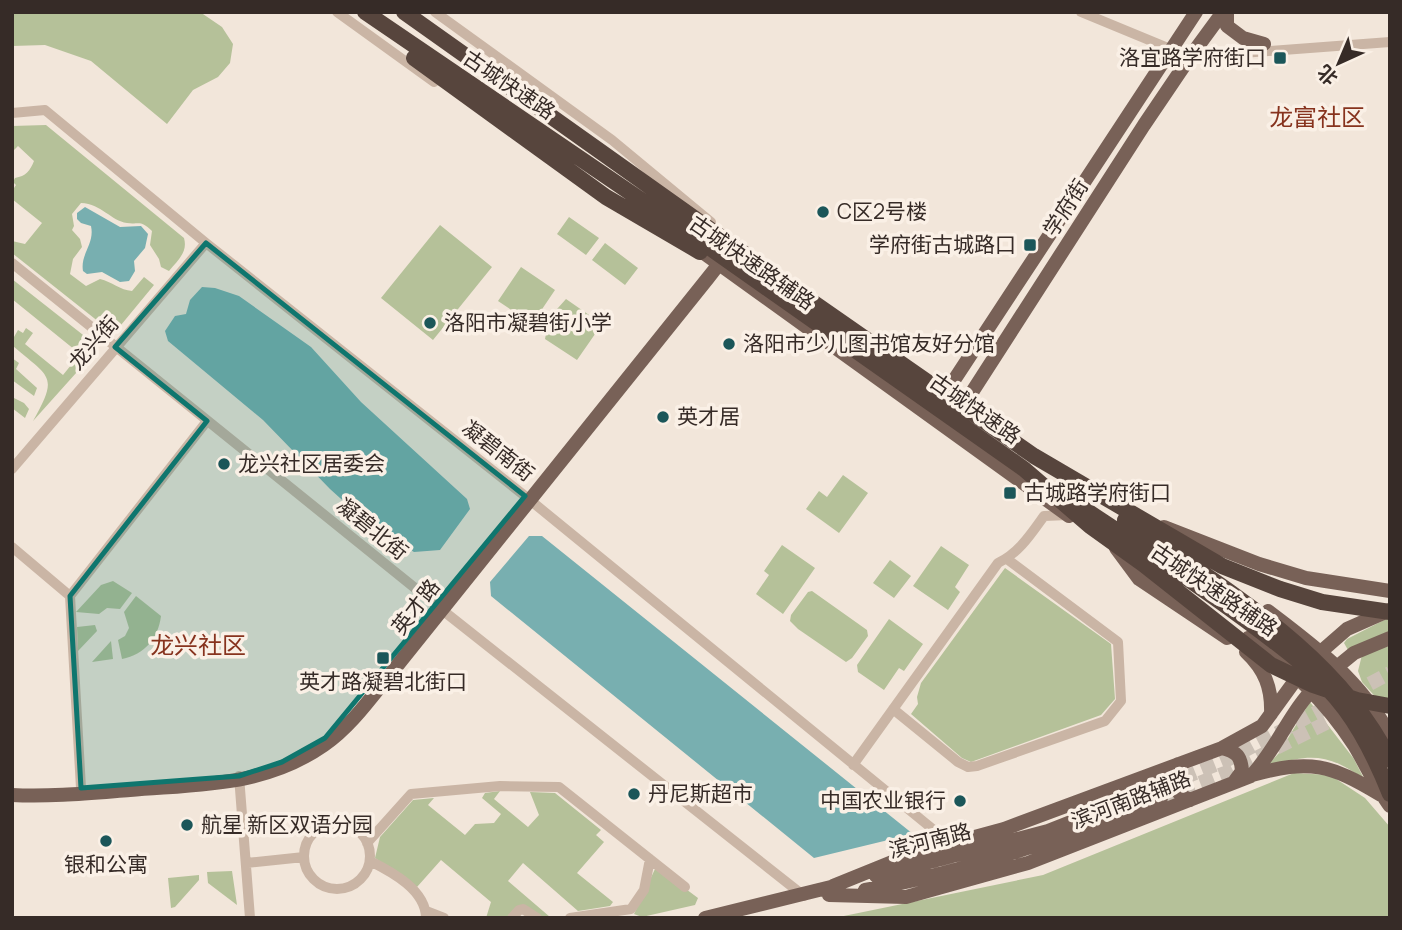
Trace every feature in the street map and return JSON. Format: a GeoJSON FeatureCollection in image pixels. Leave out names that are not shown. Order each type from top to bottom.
{"type":"FeatureCollection","features":[{"type":"Feature","properties":{"kind":"highway"},"geometry":{"type":"LineString","coordinates":[[356,12],[375,30],[606,197],[716,262]]}},
{"type":"Feature","properties":{"kind":"highway","name":"古城快速路"},"geometry":{"type":"LineString","coordinates":[[365,12],[1029,462],[1222,566],[1322,602],[1390,611]]}},
{"type":"Feature","properties":{"kind":"highway","name":"古城快速路"},"geometry":{"type":"LineString","coordinates":[[404,12],[802,294],[1029,462],[1090,526],[1143,564],[1271,666],[1313,685],[1357,700],[1390,706]]}},
{"type":"Feature","properties":{"kind":"highway"},"geometry":{"type":"LineString","coordinates":[[415,12],[608,145],[724,232]]}},
{"type":"Feature","properties":{"kind":"highway"},"geometry":{"type":"LineString","coordinates":[[1029,462],[1290,653],[1316,676],[1384,757],[1387,799]]}},
{"type":"Feature","properties":{"kind":"main road","name":"古城快速路辅路"},"geometry":{"type":"LineString","coordinates":[[356,12],[716,262],[1068,516],[1229,625],[1298,676],[1353,744],[1387,799]]}},
{"type":"Feature","properties":{"kind":"main road","name":"古城快速路辅路"},"geometry":{"type":"LineString","coordinates":[[415,12],[724,232],[1245,594],[1337,666],[1375,708],[1390,735]]}},
{"type":"Feature","properties":{"kind":"main road","name":"学府街"},"geometry":{"type":"LineString","coordinates":[[931,416],[1196,12]]}},
{"type":"Feature","properties":{"kind":"main road","name":"学府街"},"geometry":{"type":"LineString","coordinates":[[949,430],[1193,53],[1225,12]]}},
{"type":"Feature","properties":{"kind":"main road"},"geometry":{"type":"LineString","coordinates":[[1225,12],[1227,26],[1234,33],[1264,44]]}},
{"type":"Feature","properties":{"kind":"main road","name":"英才路"},"geometry":{"type":"LineString","coordinates":[[12,792],[83,793],[239,778],[282,762],[325,738],[354,710],[439,608],[716,262],[724,232]]}},
{"type":"Feature","properties":{"kind":"main road"},"geometry":{"type":"LineString","coordinates":[[1130,514],[1259,564],[1306,578],[1390,591]]}},
{"type":"Feature","properties":{"kind":"main road"},"geometry":{"type":"LineString","coordinates":[[1115,548],[1139,579],[1248,653],[1264,672],[1269,685],[1271,716]]}},
{"type":"Feature","properties":{"kind":"main road","name":"滨河南路辅路"},"geometry":{"type":"LineString","coordinates":[[831,891],[912,854],[1004,829],[1222,748],[1250,734],[1271,716],[1298,676],[1321,651],[1347,629],[1390,611]]}},
{"type":"Feature","properties":{"kind":"main road"},"geometry":{"type":"LineString","coordinates":[[1251,776],[1312,690],[1354,653],[1390,638]]}},
{"type":"Feature","properties":{"kind":"main road"},"geometry":{"type":"LineString","coordinates":[[1222,748],[1235,751],[1241,759],[1242,771],[1234,782]]}},
{"type":"Feature","properties":{"kind":"main road"},"geometry":{"type":"LineString","coordinates":[[1178,764],[1172,774],[1173,786],[1180,796],[1190,800]]}},
{"type":"Feature","properties":{"kind":"main road","name":"滨河南路辅路"},"geometry":{"type":"LineString","coordinates":[[831,891],[906,897],[1028,863],[1234,782],[1292,766],[1327,768],[1349,775],[1387,799]]}},
{"type":"Feature","properties":{"kind":"main road","name":"英才路"},"geometry":{"type":"LineString","coordinates":[[12,792],[239,778]]}},
{"type":"Feature","properties":{"kind":"main road","name":"滨河南路"},"geometry":{"type":"LineString","coordinates":[[705,918],[831,891],[906,883],[1080,831],[1161,792]]}},
{"type":"Feature","properties":{"kind":"main road","name":"滨河南路"},"geometry":{"type":"LineString","coordinates":[[745,918],[805,896]]}},
{"type":"Feature","properties":{"kind":"street"},"geometry":{"type":"LineString","coordinates":[[337,12],[604,205],[716,262]]}},
{"type":"Feature","properties":{"kind":"street"},"geometry":{"type":"LineString","coordinates":[[435,12],[612,140],[724,232]]}},
{"type":"Feature","properties":{"kind":"street"},"geometry":{"type":"LineString","coordinates":[[1082,12],[1171,49],[1193,53],[1390,42]]}},
{"type":"Feature","properties":{"kind":"street"},"geometry":{"type":"LineString","coordinates":[[1193,53],[1264,44],[1390,35]]}},
{"type":"Feature","properties":{"kind":"street","name":"凝碧南街"},"geometry":{"type":"LineString","coordinates":[[12,113],[45,110],[206,243],[527,497],[951,844]]}},
{"type":"Feature","properties":{"kind":"street","name":"龙兴街"},"geometry":{"type":"LineString","coordinates":[[12,469],[206,243]]}},
{"type":"Feature","properties":{"kind":"street","name":"凝碧北街"},"geometry":{"type":"LineString","coordinates":[[12,263],[439,608],[805,896]]}},
{"type":"Feature","properties":{"kind":"street"},"geometry":{"type":"LineString","coordinates":[[81,788],[70,596],[207,421]]}},
{"type":"Feature","properties":{"kind":"street"},"geometry":{"type":"LineString","coordinates":[[853,765],[999,563],[1025,542],[1044,516],[1068,516]]}},
{"type":"Feature","properties":{"kind":"street"},"geometry":{"type":"LineString","coordinates":[[12,547],[70,596]]}},
{"type":"Feature","properties":{"kind":"street"},"geometry":{"type":"LineString","coordinates":[[893,709],[958,762],[968,767],[978,766],[1105,721],[1121,701],[1118,642],[1007,559]]}},
{"type":"Feature","properties":{"kind":"street"},"geometry":{"type":"LineString","coordinates":[[239,778],[250,918]]}},
{"type":"Feature","properties":{"kind":"street"},"geometry":{"type":"LineString","coordinates":[[367,843],[411,794],[500,786],[559,787],[685,887]]}},
{"type":"Feature","properties":{"kind":"street"},"geometry":{"type":"LineString","coordinates":[[333,823],[356,829],[367,843],[370,861],[366,873],[358,882],[348,888],[335,889],[314,879],[307,869],[304,857],[312,834],[333,823]]}},
{"type":"Feature","properties":{"kind":"street"},"geometry":{"type":"LineString","coordinates":[[246,863],[304,857]]}},
{"type":"Feature","properties":{"kind":"street"},"geometry":{"type":"LineString","coordinates":[[570,918],[631,909],[644,890],[650,859]]}},
{"type":"Feature","properties":{"kind":"street"},"geometry":{"type":"LineString","coordinates":[[370,861],[414,891],[423,900],[426,914],[444,918]]}},
{"type":"Feature","properties":{"kind":"street"},"geometry":{"type":"LineString","coordinates":[[512,918],[523,909],[537,918]]}},
{"type":"Feature","properties":{"kind":"highlighted area"},"geometry":{"type":"Polygon","coordinates":[[[206,243],[525,496],[325,738],[282,762],[239,776],[81,788],[70,596],[207,421],[115,347],[206,243]]]}},
{"type":"Feature","properties":{"kind":"green space"},"geometry":{"type":"Polygon","coordinates":[[[12,12],[200,12],[222,27],[233,44],[230,63],[218,77],[193,90],[167,124],[91,61],[45,45],[12,46],[12,12]]]}},
{"type":"Feature","properties":{"kind":"green space"},"geometry":{"type":"Polygon","coordinates":[[[46,125],[184,238],[183,252],[169,271],[161,267],[150,245],[152,231],[145,225],[121,222],[88,204],[81,203],[72,214],[72,230],[80,239],[82,247],[73,259],[70,274],[86,286],[100,279],[132,291],[144,277],[154,285],[121,325],[104,326],[12,253],[12,241],[25,244],[42,223],[12,199],[15,178],[27,172],[34,161],[18,146],[12,152],[12,126],[46,125]]]}},
{"type":"Feature","properties":{"kind":"green space"},"geometry":{"type":"Polygon","coordinates":[[[569,217],[599,238],[586,255],[557,234],[569,217]]]}},
{"type":"Feature","properties":{"kind":"green space"},"geometry":{"type":"Polygon","coordinates":[[[440,225],[492,267],[433,340],[381,298],[440,225]]]}},
{"type":"Feature","properties":{"kind":"green space"},"geometry":{"type":"Polygon","coordinates":[[[605,243],[638,268],[625,285],[592,260],[605,243]]]}},
{"type":"Feature","properties":{"kind":"green space"},"geometry":{"type":"Polygon","coordinates":[[[521,267],[555,290],[532,324],[498,301],[521,267]]]}},
{"type":"Feature","properties":{"kind":"green space"},"geometry":{"type":"Polygon","coordinates":[[[12,279],[92,342],[94,353],[33,421],[46,394],[47,378],[13,346],[18,330],[23,333],[26,328],[33,333],[25,344],[63,375],[80,354],[12,299],[12,279]]]}},
{"type":"Feature","properties":{"kind":"green space"},"geometry":{"type":"Polygon","coordinates":[[[566,299],[602,324],[577,360],[545,339],[549,318],[566,299]]]}},
{"type":"Feature","properties":{"kind":"green space"},"geometry":{"type":"Polygon","coordinates":[[[12,358],[19,363],[16,369],[37,388],[34,396],[12,380],[12,358]]]}},
{"type":"Feature","properties":{"kind":"green space"},"geometry":{"type":"Polygon","coordinates":[[[12,397],[29,409],[25,418],[12,408],[12,397]]]}},
{"type":"Feature","properties":{"kind":"green space"},"geometry":{"type":"Polygon","coordinates":[[[843,475],[868,493],[839,533],[806,509],[819,491],[827,497],[843,475]]]}},
{"type":"Feature","properties":{"kind":"green space"},"geometry":{"type":"Polygon","coordinates":[[[782,545],[815,568],[783,614],[756,594],[769,575],[764,571],[782,545]]]}},
{"type":"Feature","properties":{"kind":"green space"},"geometry":{"type":"Polygon","coordinates":[[[941,546],[969,565],[955,587],[960,592],[948,610],[913,586],[941,546]]]}},
{"type":"Feature","properties":{"kind":"green space"},"geometry":{"type":"Polygon","coordinates":[[[890,560],[911,576],[894,598],[873,583],[890,560]]]}},
{"type":"Feature","properties":{"kind":"green space"},"geometry":{"type":"Polygon","coordinates":[[[1005,568],[1111,644],[1115,699],[1101,715],[971,762],[962,758],[911,714],[918,704],[921,683],[1005,568]]]}},
{"type":"Feature","properties":{"kind":"green space"},"geometry":{"type":"Polygon","coordinates":[[[113,581],[132,593],[120,609],[107,608],[99,614],[76,612],[101,585],[113,581]]]}},
{"type":"Feature","properties":{"kind":"green space"},"geometry":{"type":"Polygon","coordinates":[[[812,591],[867,630],[868,636],[846,662],[790,621],[791,615],[808,592],[812,591]]]}},
{"type":"Feature","properties":{"kind":"green space"},"geometry":{"type":"Polygon","coordinates":[[[136,596],[161,616],[157,632],[149,644],[130,657],[122,659],[118,640],[125,636],[129,628],[124,612],[136,596]]]}},
{"type":"Feature","properties":{"kind":"green space"},"geometry":{"type":"Polygon","coordinates":[[[1390,617],[1390,632],[1348,650],[1344,643],[1347,639],[1390,617]]]}},
{"type":"Feature","properties":{"kind":"green space"},"geometry":{"type":"Polygon","coordinates":[[[889,619],[923,644],[904,671],[899,668],[884,690],[858,672],[857,665],[889,619]]]}},
{"type":"Feature","properties":{"kind":"green space"},"geometry":{"type":"Polygon","coordinates":[[[95,625],[97,631],[78,651],[77,627],[95,625]]]}},
{"type":"Feature","properties":{"kind":"green space"},"geometry":{"type":"Polygon","coordinates":[[[111,641],[113,659],[92,662],[111,641]]]}},
{"type":"Feature","properties":{"kind":"green space"},"geometry":{"type":"Polygon","coordinates":[[[1390,644],[1390,713],[1362,682],[1358,671],[1362,655],[1390,644]]]}},
{"type":"Feature","properties":{"kind":"green space"},"geometry":{"type":"Polygon","coordinates":[[[1310,702],[1354,759],[1364,779],[1339,764],[1317,758],[1266,767],[1279,753],[1310,702]]]}},
{"type":"Feature","properties":{"kind":"green space"},"geometry":{"type":"Polygon","coordinates":[[[1294,773],[1330,775],[1365,798],[1390,827],[1390,917],[834,918],[1043,875],[1294,773]]]}},
{"type":"Feature","properties":{"kind":"green space"},"geometry":{"type":"Polygon","coordinates":[[[500,791],[494,799],[528,827],[539,815],[530,792],[555,793],[601,830],[596,835],[604,842],[577,873],[613,902],[610,906],[578,911],[523,863],[508,881],[550,917],[541,918],[516,907],[506,918],[486,918],[491,902],[441,860],[417,887],[375,858],[380,837],[413,800],[434,798],[428,805],[465,835],[475,824],[494,823],[501,814],[482,798],[485,793],[500,791]]]}},
{"type":"Feature","properties":{"kind":"green space"},"geometry":{"type":"Polygon","coordinates":[[[655,869],[659,869],[698,898],[695,905],[642,917],[634,914],[655,869]]]}},
{"type":"Feature","properties":{"kind":"green space"},"geometry":{"type":"Polygon","coordinates":[[[232,871],[237,905],[208,883],[207,872],[232,871]]]}},
{"type":"Feature","properties":{"kind":"green space"},"geometry":{"type":"Polygon","coordinates":[[[199,875],[199,880],[175,907],[171,908],[168,878],[199,875]]]}},
{"type":"Feature","properties":{"kind":"water"},"geometry":{"type":"Polygon","coordinates":[[[85,207],[120,227],[141,226],[148,234],[145,248],[134,261],[135,271],[129,281],[120,282],[102,272],[87,274],[83,271],[92,232],[91,226],[77,219],[77,213],[85,207]]]}},
{"type":"Feature","properties":{"kind":"water"},"geometry":{"type":"Polygon","coordinates":[[[202,287],[215,288],[239,296],[311,347],[361,402],[467,499],[470,509],[440,550],[414,552],[370,525],[330,489],[263,420],[168,341],[165,331],[175,316],[186,314],[190,300],[202,287]]]}},
{"type":"Feature","properties":{"kind":"water"},"geometry":{"type":"Polygon","coordinates":[[[529,536],[542,536],[913,834],[814,858],[491,596],[490,582],[529,536]]]}},
{"type":"Feature","properties":{"kind":"tunnel"},"geometry":{"type":"LineString","coordinates":[[1163,786],[1225,761],[1390,673]]}},
{"type":"Feature","properties":{"kind":"tunnel"},"geometry":{"type":"LineString","coordinates":[[1161,798],[1230,771],[1344,714]]}},
{"type":"Feature","properties":{"kind":"place","name":"洛宜路学府街口"},"geometry":{"type":"Point","coordinates":[1280,58]}},
{"type":"Feature","properties":{"kind":"place","name":"C区2号楼"},"geometry":{"type":"Point","coordinates":[823,212]}},
{"type":"Feature","properties":{"kind":"place","name":"学府街古城路口"},"geometry":{"type":"Point","coordinates":[1030,245]}},
{"type":"Feature","properties":{"kind":"place","name":"洛阳市凝碧街小学"},"geometry":{"type":"Point","coordinates":[430,323]}},
{"type":"Feature","properties":{"kind":"place","name":"洛阳市少儿图书馆友好分馆"},"geometry":{"type":"Point","coordinates":[729,344]}},
{"type":"Feature","properties":{"kind":"place","name":"英才居"},"geometry":{"type":"Point","coordinates":[663,417]}},
{"type":"Feature","properties":{"kind":"place","name":"龙兴社区居委会"},"geometry":{"type":"Point","coordinates":[224,464]}},
{"type":"Feature","properties":{"kind":"place","name":"古城路学府街口"},"geometry":{"type":"Point","coordinates":[1010,493]}},
{"type":"Feature","properties":{"kind":"place","name":"英才路凝碧北街口"},"geometry":{"type":"Point","coordinates":[383,658]}},
{"type":"Feature","properties":{"kind":"place","name":"丹尼斯超市"},"geometry":{"type":"Point","coordinates":[634,794]}},
{"type":"Feature","properties":{"kind":"place","name":"中国农业银行"},"geometry":{"type":"Point","coordinates":[960,801]}},
{"type":"Feature","properties":{"kind":"place","name":"航星 新区双语分园"},"geometry":{"type":"Point","coordinates":[187,825]}},
{"type":"Feature","properties":{"kind":"place","name":"银和公寓"},"geometry":{"type":"Point","coordinates":[106,841]}},
{"type":"Feature","properties":{"kind":"district","name":"龙富社区"},"geometry":{"type":"Point","coordinates":[1317,118]}},
{"type":"Feature","properties":{"kind":"district","name":"龙兴社区"},"geometry":{"type":"Point","coordinates":[198,646]}}]}
